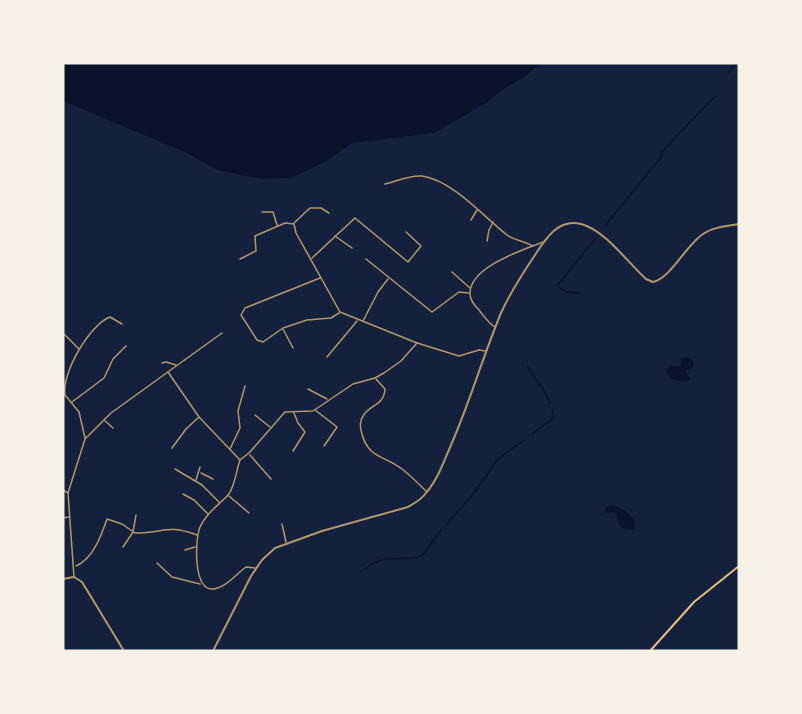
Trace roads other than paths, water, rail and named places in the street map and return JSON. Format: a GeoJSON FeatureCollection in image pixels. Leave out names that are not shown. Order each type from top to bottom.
{"type":"FeatureCollection","features":[{"type":"Feature","properties":{"kind":"main road"},"geometry":{"type":"LineString","coordinates":[[650,651],[694,602],[739,566]]}},
{"type":"Feature","properties":{"kind":"street"},"geometry":{"type":"LineString","coordinates":[[386,184],[412,177],[426,177],[446,186],[494,222],[508,236],[533,246]]}},
{"type":"Feature","properties":{"kind":"street"},"geometry":{"type":"LineString","coordinates":[[294,224],[307,208],[321,208],[329,213]]}},
{"type":"Feature","properties":{"kind":"street"},"geometry":{"type":"LineString","coordinates":[[471,220],[477,209]]}},
{"type":"Feature","properties":{"kind":"street"},"geometry":{"type":"LineString","coordinates":[[262,212],[273,212],[278,226]]}},
{"type":"Feature","properties":{"kind":"street"},"geometry":{"type":"LineString","coordinates":[[312,259],[356,218],[408,262],[421,246],[406,232]]}},
{"type":"Feature","properties":{"kind":"street"},"geometry":{"type":"LineString","coordinates":[[487,241],[489,230],[494,222]]}},
{"type":"Feature","properties":{"kind":"street"},"geometry":{"type":"LineString","coordinates":[[240,259],[256,251],[253,237],[285,223],[294,224]]}},
{"type":"Feature","properties":{"kind":"street"},"geometry":{"type":"LineString","coordinates":[[213,651],[256,568],[270,552],[286,542],[408,507],[427,492],[456,434],[496,327],[513,289],[551,232],[573,223],[586,225],[601,234],[646,279],[653,282],[662,278],[686,249],[704,234],[739,224]]}},
{"type":"Feature","properties":{"kind":"street"},"geometry":{"type":"LineString","coordinates":[[294,224],[296,233],[340,312],[417,343],[459,356],[479,350],[487,351]]}},
{"type":"Feature","properties":{"kind":"street"},"geometry":{"type":"LineString","coordinates":[[335,236],[352,248]]}},
{"type":"Feature","properties":{"kind":"street"},"geometry":{"type":"LineString","coordinates":[[496,327],[472,301],[470,293],[476,278],[488,267],[543,242]]}},
{"type":"Feature","properties":{"kind":"street"},"geometry":{"type":"LineString","coordinates":[[366,259],[432,312],[459,292],[470,293]]}},
{"type":"Feature","properties":{"kind":"street"},"geometry":{"type":"LineString","coordinates":[[452,272],[471,289]]}},
{"type":"Feature","properties":{"kind":"street"},"geometry":{"type":"LineString","coordinates":[[321,278],[245,308],[241,315],[257,340],[263,342],[283,328],[307,320],[331,318],[340,312]]}},
{"type":"Feature","properties":{"kind":"street"},"geometry":{"type":"LineString","coordinates":[[363,322],[378,292],[389,278]]}},
{"type":"Feature","properties":{"kind":"street"},"geometry":{"type":"LineString","coordinates":[[85,439],[82,434],[79,412],[64,391],[80,350],[93,330],[106,317],[113,318],[122,324]]}},
{"type":"Feature","properties":{"kind":"street"},"geometry":{"type":"LineString","coordinates":[[327,357],[358,320]]}},
{"type":"Feature","properties":{"kind":"street"},"geometry":{"type":"LineString","coordinates":[[283,328],[293,348]]}},
{"type":"Feature","properties":{"kind":"street"},"geometry":{"type":"LineString","coordinates":[[74,577],[68,493],[85,439],[104,420],[222,333]]}},
{"type":"Feature","properties":{"kind":"street"},"geometry":{"type":"LineString","coordinates":[[64,334],[80,350]]}},
{"type":"Feature","properties":{"kind":"street"},"geometry":{"type":"LineString","coordinates":[[201,584],[196,547],[198,536],[208,514],[228,495],[240,460],[285,412],[309,412],[353,384],[375,378],[393,367],[417,343]]}},
{"type":"Feature","properties":{"kind":"street"},"geometry":{"type":"LineString","coordinates":[[72,402],[104,378],[113,359],[126,346]]}},
{"type":"Feature","properties":{"kind":"street"},"geometry":{"type":"LineString","coordinates":[[162,363],[177,365]]}},
{"type":"Feature","properties":{"kind":"street"},"geometry":{"type":"LineString","coordinates":[[168,372],[199,417],[240,460]]}},
{"type":"Feature","properties":{"kind":"street"},"geometry":{"type":"LineString","coordinates":[[375,378],[385,389],[385,393],[380,403],[370,408],[362,418],[360,428],[364,444],[369,450],[402,469],[427,492]]}},
{"type":"Feature","properties":{"kind":"street"},"geometry":{"type":"LineString","coordinates":[[229,450],[240,428],[237,411],[245,386]]}},
{"type":"Feature","properties":{"kind":"street"},"geometry":{"type":"LineString","coordinates":[[308,389],[328,400]]}},
{"type":"Feature","properties":{"kind":"street"},"geometry":{"type":"LineString","coordinates":[[315,409],[337,427],[324,446]]}},
{"type":"Feature","properties":{"kind":"street"},"geometry":{"type":"LineString","coordinates":[[292,451],[305,432],[294,412]]}},
{"type":"Feature","properties":{"kind":"street"},"geometry":{"type":"LineString","coordinates":[[255,415],[271,428]]}},
{"type":"Feature","properties":{"kind":"street"},"geometry":{"type":"LineString","coordinates":[[172,448],[186,429],[199,417]]}},
{"type":"Feature","properties":{"kind":"street"},"geometry":{"type":"LineString","coordinates":[[104,420],[113,428]]}},
{"type":"Feature","properties":{"kind":"street"},"geometry":{"type":"LineString","coordinates":[[249,453],[271,478]]}},
{"type":"Feature","properties":{"kind":"street"},"geometry":{"type":"LineString","coordinates":[[195,481],[200,473],[200,467]]}},
{"type":"Feature","properties":{"kind":"street"},"geometry":{"type":"LineString","coordinates":[[175,470],[209,490],[219,502]]}},
{"type":"Feature","properties":{"kind":"street"},"geometry":{"type":"LineString","coordinates":[[200,473],[213,479]]}},
{"type":"Feature","properties":{"kind":"street"},"geometry":{"type":"LineString","coordinates":[[63,490],[68,493]]}},
{"type":"Feature","properties":{"kind":"street"},"geometry":{"type":"LineString","coordinates":[[183,494],[194,500],[208,514]]}},
{"type":"Feature","properties":{"kind":"street"},"geometry":{"type":"LineString","coordinates":[[228,495],[249,513]]}},
{"type":"Feature","properties":{"kind":"street"},"geometry":{"type":"LineString","coordinates":[[123,547],[133,532],[136,515]]}},
{"type":"Feature","properties":{"kind":"street"},"geometry":{"type":"LineString","coordinates":[[63,518],[69,517]]}},
{"type":"Feature","properties":{"kind":"street"},"geometry":{"type":"LineString","coordinates":[[74,566],[84,561],[95,547],[107,519],[138,533],[172,528],[198,536]]}},
{"type":"Feature","properties":{"kind":"street"},"geometry":{"type":"LineString","coordinates":[[282,524],[286,542]]}},
{"type":"Feature","properties":{"kind":"street"},"geometry":{"type":"LineString","coordinates":[[185,550],[196,547]]}},
{"type":"Feature","properties":{"kind":"street"},"geometry":{"type":"LineString","coordinates":[[157,563],[172,578],[201,584],[208,589],[214,589],[227,582],[246,567],[256,568]]}},
{"type":"Feature","properties":{"kind":"street"},"geometry":{"type":"LineString","coordinates":[[63,579],[74,577],[82,582],[124,651]]}},
{"type":"Feature","properties":{"kind":"water"},"geometry":{"type":"Polygon","coordinates":[[[63,63],[541,63],[488,102],[434,133],[352,143],[325,162],[291,178],[261,179],[217,170],[187,153],[63,101],[63,63]]]}},
{"type":"Feature","properties":{"kind":"water"},"geometry":{"type":"Polygon","coordinates":[[[686,357],[693,360],[694,365],[691,369],[685,370],[690,379],[686,382],[671,379],[666,371],[671,365],[678,367],[681,364],[681,358],[686,357]]]}},
{"type":"Feature","properties":{"kind":"water"},"geometry":{"type":"Polygon","coordinates":[[[609,505],[617,506],[627,512],[635,521],[635,529],[620,527],[615,512],[605,513],[609,505]]]}},
{"type":"Feature","properties":{"kind":"waterway"},"geometry":{"type":"LineString","coordinates":[[728,73],[735,63]]}},
{"type":"Feature","properties":{"kind":"waterway"},"geometry":{"type":"LineString","coordinates":[[606,225],[661,157],[663,151],[717,96]]}},
{"type":"Feature","properties":{"kind":"waterway"},"geometry":{"type":"LineString","coordinates":[[579,293],[566,292],[557,286],[596,238]]}},
{"type":"Feature","properties":{"kind":"waterway"},"geometry":{"type":"LineString","coordinates":[[527,366],[550,403]]}},
{"type":"Feature","properties":{"kind":"waterway"},"geometry":{"type":"LineString","coordinates":[[532,434],[551,420],[554,416],[552,408]]}},
{"type":"Feature","properties":{"kind":"waterway"},"geometry":{"type":"LineString","coordinates":[[446,525],[474,493],[498,459],[524,440]]}},
{"type":"Feature","properties":{"kind":"waterway"},"geometry":{"type":"LineString","coordinates":[[361,572],[373,563],[386,559],[422,556],[441,530]]}}]}
